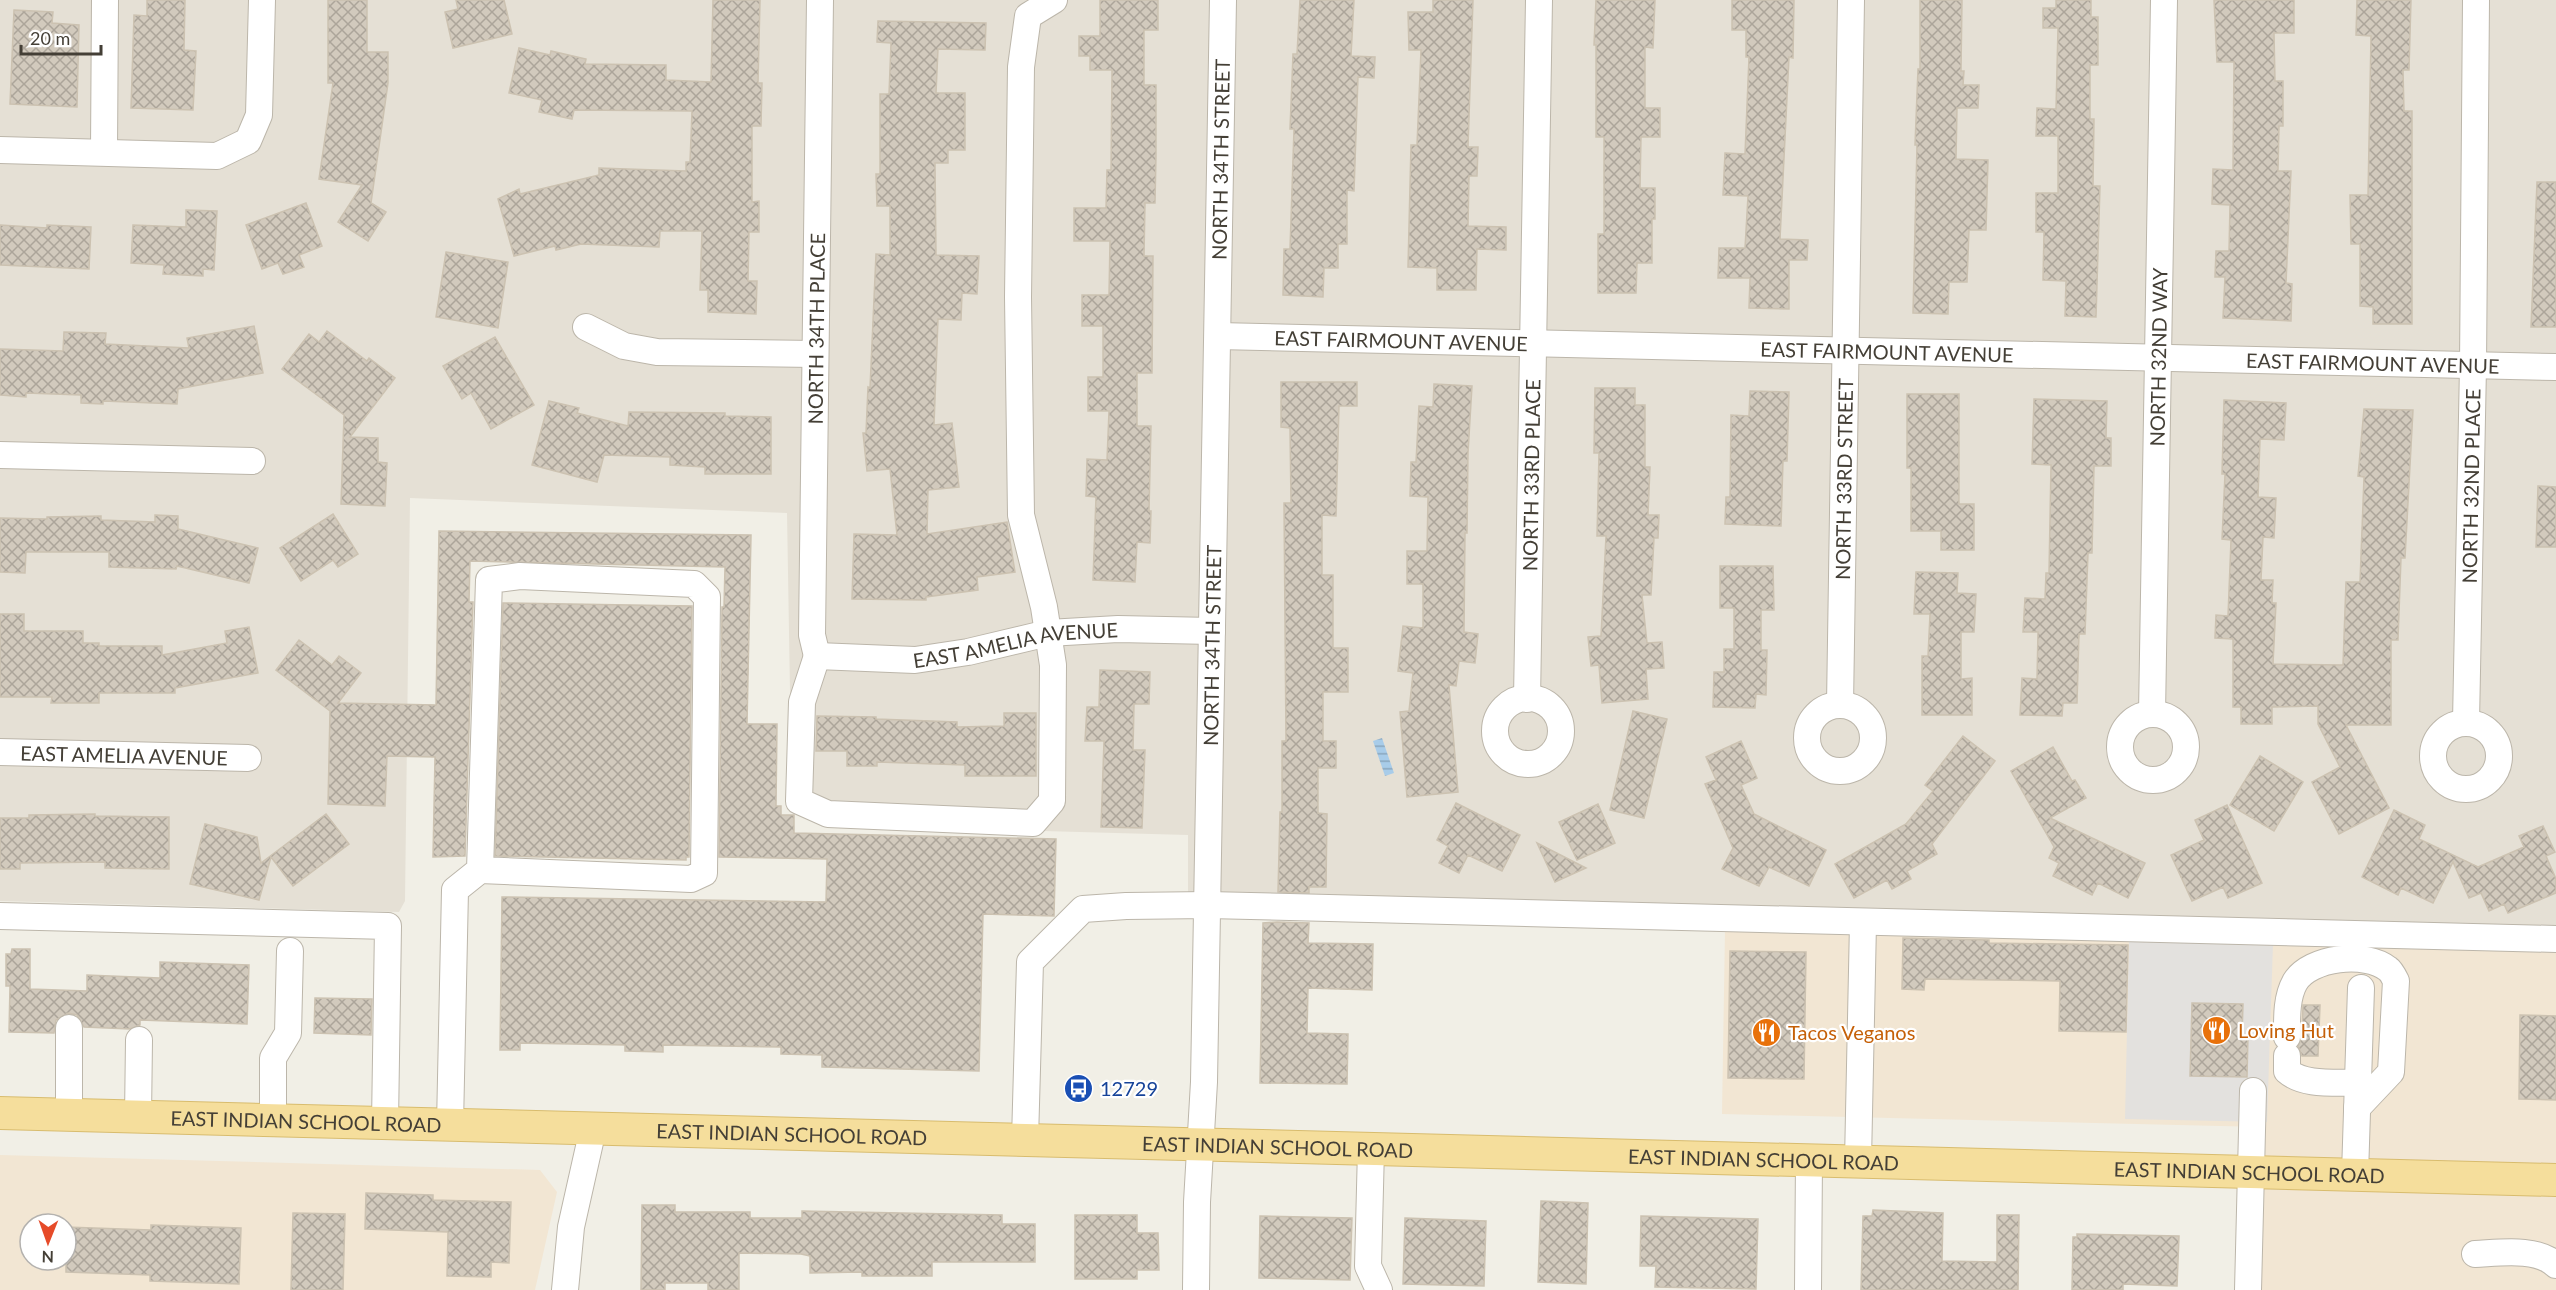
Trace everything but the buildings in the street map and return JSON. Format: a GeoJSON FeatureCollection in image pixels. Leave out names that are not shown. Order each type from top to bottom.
{"type":"FeatureCollection","features":[{"type":"Feature","properties":{"kind":"main road","name":"EAST INDIAN SCHOOL ROAD"},"geometry":{"type":"LineString","coordinates":[[0,1113],[2556,1180]]}},
{"type":"Feature","properties":{"kind":"street"},"geometry":{"type":"LineString","coordinates":[[104,152],[105,0]]}},
{"type":"Feature","properties":{"kind":"street"},"geometry":{"type":"LineString","coordinates":[[0,150],[217,156],[248,141],[259,115],[262,0]]}},
{"type":"Feature","properties":{"kind":"street","name":"NORTH 34TH PLACE"},"geometry":{"type":"LineString","coordinates":[[817,656],[812,635],[820,0]]}},
{"type":"Feature","properties":{"kind":"street"},"geometry":{"type":"LineString","coordinates":[[817,656],[802,702],[799,801],[828,814],[1033,823],[1052,801],[1053,665],[1021,515],[1018,297],[1021,67],[1024,34],[1028,16],[1054,0]]}},
{"type":"Feature","properties":{"kind":"street","name":"NORTH 34TH STREET"},"geometry":{"type":"LineString","coordinates":[[1196,1290],[1208,905],[1223,0]]}},
{"type":"Feature","properties":{"kind":"street","name":"NORTH 33RD PLACE"},"geometry":{"type":"LineString","coordinates":[[1527,699],[1539,0]]}},
{"type":"Feature","properties":{"kind":"street","name":"NORTH 33RD STREET"},"geometry":{"type":"LineString","coordinates":[[1840,705],[1851,0]]}},
{"type":"Feature","properties":{"kind":"street","name":"NORTH 32ND WAY"},"geometry":{"type":"LineString","coordinates":[[2152,714],[2164,0]]}},
{"type":"Feature","properties":{"kind":"street","name":"NORTH 32ND PLACE"},"geometry":{"type":"LineString","coordinates":[[2466,723],[2473,366],[2476,0]]}},
{"type":"Feature","properties":{"kind":"street"},"geometry":{"type":"LineString","coordinates":[[586,327],[624,346],[657,352],[814,354]]}},
{"type":"Feature","properties":{"kind":"street","name":"EAST FAIRMOUNT AVENUE"},"geometry":{"type":"LineString","coordinates":[[1218,336],[2556,367]]}},
{"type":"Feature","properties":{"kind":"street"},"geometry":{"type":"LineString","coordinates":[[0,454],[252,461]]}},
{"type":"Feature","properties":{"kind":"street"},"geometry":{"type":"LineString","coordinates":[[450,1125],[456,890],[480,870],[691,879],[704,873],[707,597],[694,584],[520,576],[489,580],[480,870]]}},
{"type":"Feature","properties":{"kind":"street","name":"EAST AMELIA AVENUE"},"geometry":{"type":"LineString","coordinates":[[817,656],[915,660],[968,652],[1048,633],[1118,628],[1212,631]]}},
{"type":"Feature","properties":{"kind":"street","name":"EAST AMELIA AVENUE"},"geometry":{"type":"LineString","coordinates":[[0,752],[248,758]]}},
{"type":"Feature","properties":{"kind":"street"},"geometry":{"type":"LineString","coordinates":[[1025,1140],[1030,962],[1083,909],[1208,905],[2556,939]]}},
{"type":"Feature","properties":{"kind":"street"},"geometry":{"type":"LineString","coordinates":[[0,916],[388,926],[386,1123]]}},
{"type":"Feature","properties":{"kind":"street"},"geometry":{"type":"LineString","coordinates":[[1858,1161],[1863,923]]}},
{"type":"Feature","properties":{"kind":"street"},"geometry":{"type":"LineString","coordinates":[[273,1120],[273,1058],[288,1033],[290,951]]}},
{"type":"Feature","properties":{"kind":"street"},"geometry":{"type":"LineString","coordinates":[[2339,959],[2369,960],[2389,969],[2396,981],[2391,1072],[2357,1095],[2320,1082],[2295,1078],[2287,1071],[2287,1007],[2296,982],[2315,965],[2339,959]]}},
{"type":"Feature","properties":{"kind":"street"},"geometry":{"type":"LineString","coordinates":[[2355,1174],[2361,988]]}},
{"type":"Feature","properties":{"kind":"street"},"geometry":{"type":"LineString","coordinates":[[69,1028],[69,1115]]}},
{"type":"Feature","properties":{"kind":"street"},"geometry":{"type":"LineString","coordinates":[[138,1117],[139,1040]]}},
{"type":"Feature","properties":{"kind":"street"},"geometry":{"type":"LineString","coordinates":[[2248,1290],[2253,1091]]}},
{"type":"Feature","properties":{"kind":"street"},"geometry":{"type":"LineString","coordinates":[[564,1290],[571,1227],[593,1129]]}},
{"type":"Feature","properties":{"kind":"street"},"geometry":{"type":"LineString","coordinates":[[1371,1149],[1368,1266],[1379,1290]]}},
{"type":"Feature","properties":{"kind":"street"},"geometry":{"type":"LineString","coordinates":[[1808,1290],[1809,1160]]}},
{"type":"Feature","properties":{"kind":"street"},"geometry":{"type":"LineString","coordinates":[[2475,1254],[2516,1253],[2549,1259],[2556,1265]]}},
{"type":"Feature","properties":{"kind":"shaded area"},"geometry":{"type":"Polygon","coordinates":[[[0,0],[2556,0],[2556,926],[1528,900],[1188,895],[1188,835],[822,825],[792,810],[787,513],[410,498],[405,901],[399,912],[0,901],[0,0]]]}},
{"type":"Feature","properties":{"kind":"shaded area"},"geometry":{"type":"Polygon","coordinates":[[[1725,930],[2556,947],[2556,1290],[2260,1290],[2262,1127],[1722,1114],[1725,930]]]}},
{"type":"Feature","properties":{"kind":"shaded area"},"geometry":{"type":"Polygon","coordinates":[[[2129,940],[2273,944],[2267,1122],[2125,1119],[2129,940]],[[2192,1003],[2190,1075],[2246,1077],[2242,1055],[2243,1004],[2192,1003]]]}},
{"type":"Feature","properties":{"kind":"shaded area"},"geometry":{"type":"Polygon","coordinates":[[[0,1155],[540,1170],[557,1192],[535,1290],[0,1290],[0,1155]]]}},
{"type":"Feature","properties":{"kind":"water"},"geometry":{"type":"Polygon","coordinates":[[[1382,738],[1394,773],[1385,776],[1373,741],[1382,738]]]}},
{"type":"Feature","properties":{"kind":"place","name":"Loving Hut"},"geometry":{"type":"Point","coordinates":[2217,1030]}},
{"type":"Feature","properties":{"kind":"place","name":"Tacos Veganos"},"geometry":{"type":"Point","coordinates":[1767,1032]}},
{"type":"Feature","properties":{"kind":"place","name":"12729"},"geometry":{"type":"Point","coordinates":[1079,1088]}}]}
